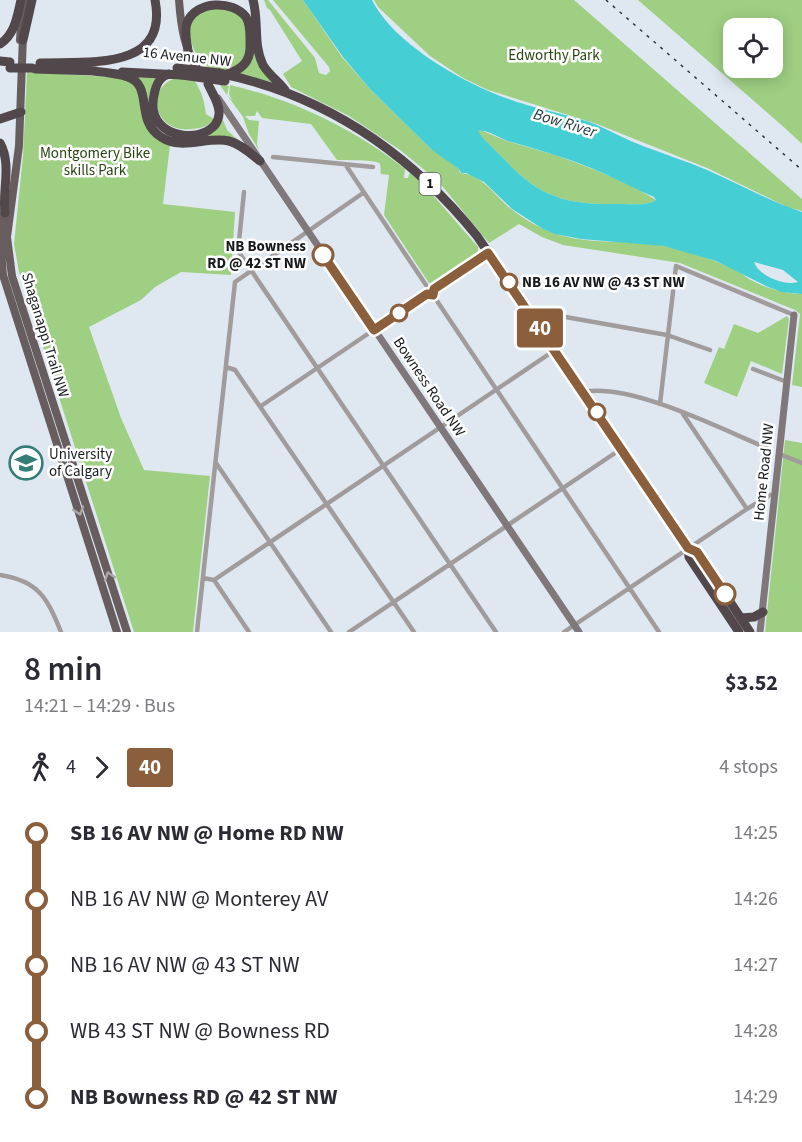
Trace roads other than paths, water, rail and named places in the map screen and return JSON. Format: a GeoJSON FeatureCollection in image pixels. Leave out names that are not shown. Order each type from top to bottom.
{"type":"FeatureCollection","features":[{"type":"Feature","properties":{"kind":"highway"},"geometry":{"type":"LineString","coordinates":[[0,44],[8,38],[14,27],[22,0]]}},
{"type":"Feature","properties":{"kind":"highway"},"geometry":{"type":"LineString","coordinates":[[23,40],[32,0]]}},
{"type":"Feature","properties":{"kind":"highway"},"geometry":{"type":"LineString","coordinates":[[35,65],[115,60],[137,52],[147,44],[155,30],[157,14],[155,0]]}},
{"type":"Feature","properties":{"kind":"highway"},"geometry":{"type":"LineString","coordinates":[[253,0],[259,54],[266,70],[286,92]]}},
{"type":"Feature","properties":{"kind":"highway"},"geometry":{"type":"LineString","coordinates":[[188,51],[186,27],[194,12],[212,1],[234,4],[244,13],[248,22],[250,52],[247,62],[241,68],[223,76]]}},
{"type":"Feature","properties":{"kind":"highway","name":"16 Avenue NW"},"geometry":{"type":"LineString","coordinates":[[5,64],[223,76],[286,92],[344,118],[398,157],[458,212],[488,253],[622,448],[688,548],[689,557],[739,632]]}},
{"type":"Feature","properties":{"kind":"highway","name":"16 Avenue NW"},"geometry":{"type":"LineString","coordinates":[[35,65],[92,71],[176,72]]}},
{"type":"Feature","properties":{"kind":"highway"},"geometry":{"type":"LineString","coordinates":[[92,71],[125,76],[136,82],[143,93],[147,122],[164,139],[180,143],[219,140],[230,142],[260,161]]}},
{"type":"Feature","properties":{"kind":"highway"},"geometry":{"type":"LineString","coordinates":[[176,72],[163,76],[153,97],[153,110],[159,124],[174,134],[200,134],[216,124],[219,117],[218,106],[208,84]]}},
{"type":"Feature","properties":{"kind":"highway","name":"16 Avenue NW"},"geometry":{"type":"LineString","coordinates":[[223,76],[286,98],[358,130]]}},
{"type":"Feature","properties":{"kind":"highway"},"geometry":{"type":"LineString","coordinates":[[0,119],[19,113]]}},
{"type":"Feature","properties":{"kind":"highway"},"geometry":{"type":"LineString","coordinates":[[0,143],[6,159],[4,213]]}},
{"type":"Feature","properties":{"kind":"highway","name":"16 Avenue NW"},"geometry":{"type":"LineString","coordinates":[[688,548],[697,552],[750,632]]}},
{"type":"Feature","properties":{"kind":"highway"},"geometry":{"type":"LineString","coordinates":[[741,618],[754,617],[763,612]]}},
{"type":"Feature","properties":{"kind":"main road","name":"Shaganappi Trail NW"},"geometry":{"type":"LineString","coordinates":[[22,0],[18,162],[7,237],[12,276],[127,632]]}},
{"type":"Feature","properties":{"kind":"main road","name":"Shaganappi Trail NW"},"geometry":{"type":"LineString","coordinates":[[27,0],[19,113],[0,238],[3,275],[117,632]]}},
{"type":"Feature","properties":{"kind":"main road","name":"Bowness Road NW"},"geometry":{"type":"LineString","coordinates":[[179,0],[181,27],[188,51],[208,84]]}},
{"type":"Feature","properties":{"kind":"street","name":"Bowness Road NW"},"geometry":{"type":"LineString","coordinates":[[208,84],[576,629]]}},
{"type":"Feature","properties":{"kind":"street"},"geometry":{"type":"LineString","coordinates":[[273,157],[372,167]]}},
{"type":"Feature","properties":{"kind":"street"},"geometry":{"type":"LineString","coordinates":[[345,164],[660,632]]}},
{"type":"Feature","properties":{"kind":"street"},"geometry":{"type":"LineString","coordinates":[[244,192],[238,251],[495,632]]}},
{"type":"Feature","properties":{"kind":"street"},"geometry":{"type":"LineString","coordinates":[[197,632],[235,282],[363,193]]}},
{"type":"Feature","properties":{"kind":"street"},"geometry":{"type":"LineString","coordinates":[[261,406],[488,253]]}},
{"type":"Feature","properties":{"kind":"street"},"geometry":{"type":"LineString","coordinates":[[660,404],[676,266],[794,315]]}},
{"type":"Feature","properties":{"kind":"street"},"geometry":{"type":"LineString","coordinates":[[532,316],[543,313],[668,335],[710,350]]}},
{"type":"Feature","properties":{"kind":"street","name":"Home Road NW"},"geometry":{"type":"LineString","coordinates":[[760,632],[794,315]]}},
{"type":"Feature","properties":{"kind":"street"},"geometry":{"type":"LineString","coordinates":[[203,578],[214,580],[555,350]]}},
{"type":"Feature","properties":{"kind":"street"},"geometry":{"type":"LineString","coordinates":[[226,367],[236,370],[414,632]]}},
{"type":"Feature","properties":{"kind":"street"},"geometry":{"type":"LineString","coordinates":[[753,369],[787,382]]}},
{"type":"Feature","properties":{"kind":"street"},"geometry":{"type":"LineString","coordinates":[[584,392],[596,390],[648,400],[767,448]]}},
{"type":"Feature","properties":{"kind":"street"},"geometry":{"type":"LineString","coordinates":[[683,413],[747,509]]}},
{"type":"Feature","properties":{"kind":"street"},"geometry":{"type":"LineString","coordinates":[[350,632],[622,448]]}},
{"type":"Feature","properties":{"kind":"street"},"geometry":{"type":"LineString","coordinates":[[779,454],[802,463]]}},
{"type":"Feature","properties":{"kind":"street"},"geometry":{"type":"LineString","coordinates":[[216,462],[331,632]]}},
{"type":"Feature","properties":{"kind":"street"},"geometry":{"type":"LineString","coordinates":[[564,632],[576,629],[630,587],[747,509],[770,495],[775,495]]}},
{"type":"Feature","properties":{"kind":"street"},"geometry":{"type":"LineString","coordinates":[[0,575],[20,579],[41,592],[49,603],[61,632]]}},
{"type":"Feature","properties":{"kind":"street"},"geometry":{"type":"LineString","coordinates":[[214,580],[249,632]]}},
{"type":"Feature","properties":{"kind":"water","name":"Bow River"},"geometry":{"type":"Polygon","coordinates":[[[303,0],[372,0],[399,35],[418,51],[462,78],[507,98],[597,125],[637,144],[707,170],[802,212],[802,294],[782,292],[716,261],[664,246],[581,239],[543,229],[512,209],[484,182],[466,173],[461,173],[459,169],[432,150],[370,89],[343,57],[303,0]],[[478,131],[516,172],[555,196],[584,203],[601,204],[639,204],[656,200],[654,197],[581,164],[508,141],[489,132],[478,131]],[[754,262],[766,276],[786,283],[798,282],[783,270],[754,262]]]}},
{"type":"Feature","properties":{"kind":"railway"},"geometry":{"type":"LineString","coordinates":[[606,0],[802,170]]}},
{"type":"Feature","properties":{"kind":"place","name":"NB Bowness RD @ 42 ST NW"},"geometry":{"type":"Point","coordinates":[323,255]}},
{"type":"Feature","properties":{"kind":"place","name":"NB 16 AV NW @ 43 ST NW"},"geometry":{"type":"Point","coordinates":[509,282]}},
{"type":"Feature","properties":{"kind":"place","name":"University of Calgary"},"geometry":{"type":"Point","coordinates":[26,463]}},
{"type":"Feature","properties":{"kind":"park label","name":"Edworthy Park"},"geometry":{"type":"Point","coordinates":[554,55]}},
{"type":"Feature","properties":{"kind":"park label","name":"Montgomery Bike skills Park"},"geometry":{"type":"Point","coordinates":[95,162]}}]}
